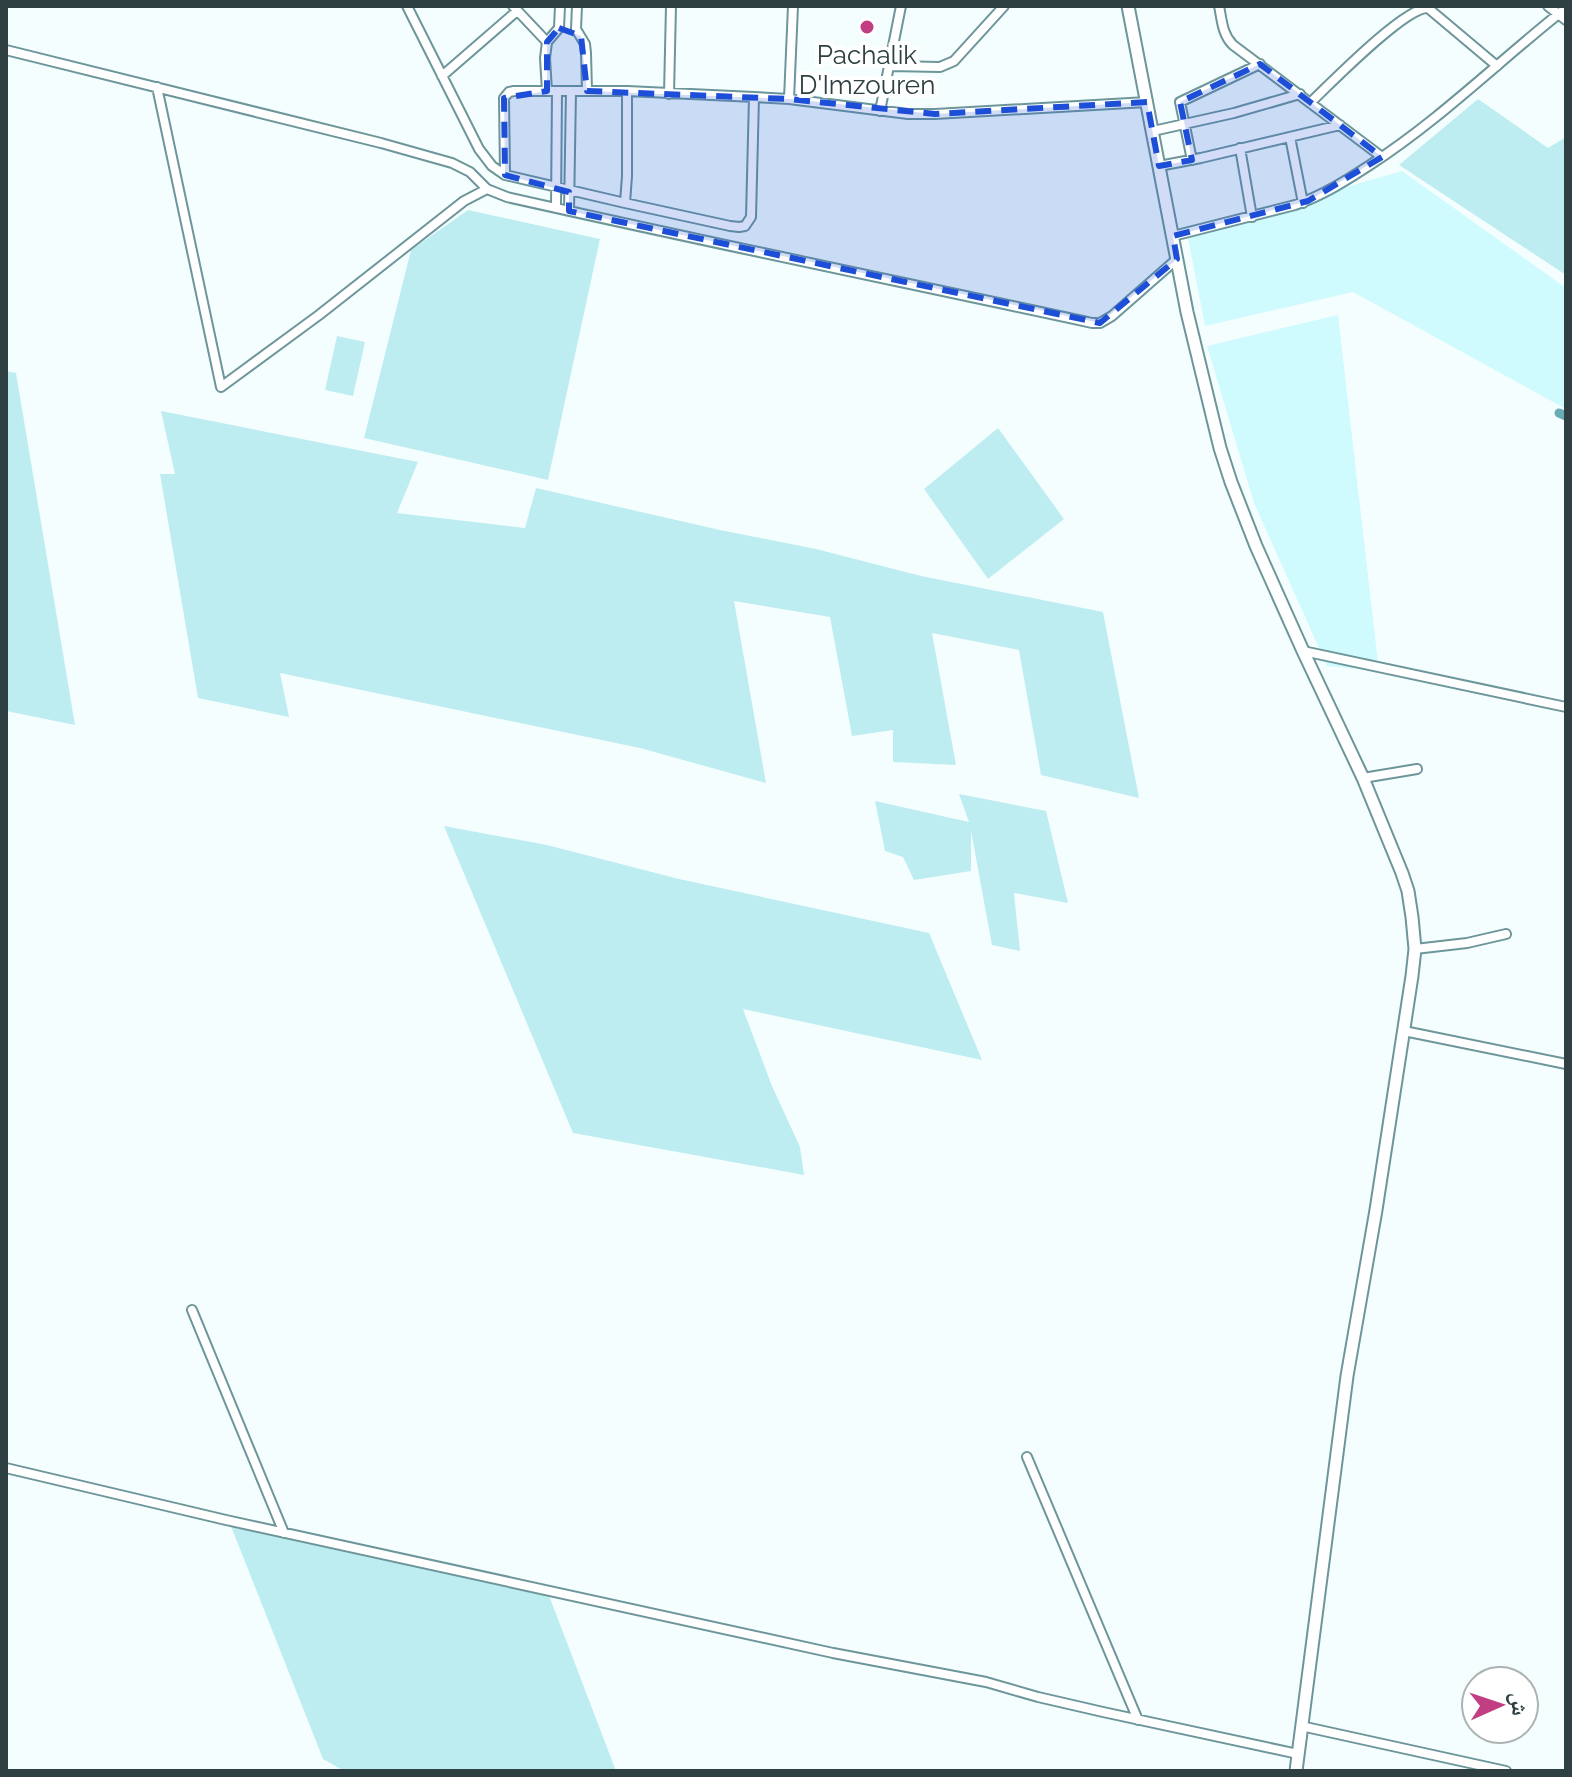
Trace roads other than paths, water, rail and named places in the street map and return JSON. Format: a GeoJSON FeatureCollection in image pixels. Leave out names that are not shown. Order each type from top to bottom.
{"type":"FeatureCollection","features":[{"type":"Feature","properties":{"kind":"main road"},"geometry":{"type":"LineString","coordinates":[[1128,6],[1194,344],[1231,482],[1256,546],[1363,778],[1408,891],[1412,917],[1415,949],[1404,1031],[1347,1376],[1296,1771]]}},
{"type":"Feature","properties":{"kind":"street"},"geometry":{"type":"LineString","coordinates":[[547,91],[547,42],[559,28],[560,6]]}},
{"type":"Feature","properties":{"kind":"street"},"geometry":{"type":"LineString","coordinates":[[577,6],[576,29],[585,44],[587,91]]}},
{"type":"Feature","properties":{"kind":"street"},"geometry":{"type":"LineString","coordinates":[[669,94],[671,6]]}},
{"type":"Feature","properties":{"kind":"street"},"geometry":{"type":"LineString","coordinates":[[789,99],[793,6]]}},
{"type":"Feature","properties":{"kind":"street"},"geometry":{"type":"LineString","coordinates":[[880,111],[901,6]]}},
{"type":"Feature","properties":{"kind":"street"},"geometry":{"type":"LineString","coordinates":[[890,66],[947,66],[1004,6]]}},
{"type":"Feature","properties":{"kind":"street"},"geometry":{"type":"LineString","coordinates":[[1219,6],[1227,39],[1382,157]]}},
{"type":"Feature","properties":{"kind":"street"},"geometry":{"type":"LineString","coordinates":[[1173,236],[1303,203],[1342,183],[1427,125],[1563,14],[1548,6]]}},
{"type":"Feature","properties":{"kind":"street"},"geometry":{"type":"LineString","coordinates":[[412,8],[479,149],[492,166],[505,175],[730,226],[745,226],[751,217],[754,97]]}},
{"type":"Feature","properties":{"kind":"street"},"geometry":{"type":"LineString","coordinates":[[1310,103],[1360,56],[1420,9],[1428,8],[1497,66]]}},
{"type":"Feature","properties":{"kind":"street"},"geometry":{"type":"LineString","coordinates":[[442,76],[515,9],[547,42]]}},
{"type":"Feature","properties":{"kind":"street"},"geometry":{"type":"LineString","coordinates":[[559,28],[576,29]]}},
{"type":"Feature","properties":{"kind":"street"},"geometry":{"type":"LineString","coordinates":[[6,50],[452,163],[470,172],[487,189],[507,197],[1092,323],[1100,323],[1112,316],[1177,259]]}},
{"type":"Feature","properties":{"kind":"street"},"geometry":{"type":"LineString","coordinates":[[1192,160],[1180,102],[1260,64]]}},
{"type":"Feature","properties":{"kind":"street"},"geometry":{"type":"LineString","coordinates":[[157,87],[221,387],[464,201],[487,189]]}},
{"type":"Feature","properties":{"kind":"street"},"geometry":{"type":"LineString","coordinates":[[505,175],[504,98],[514,91],[627,91],[754,97],[922,114],[1147,102]]}},
{"type":"Feature","properties":{"kind":"street"},"geometry":{"type":"LineString","coordinates":[[556,208],[557,91]]}},
{"type":"Feature","properties":{"kind":"street"},"geometry":{"type":"LineString","coordinates":[[569,211],[571,91]]}},
{"type":"Feature","properties":{"kind":"street"},"geometry":{"type":"LineString","coordinates":[[625,203],[627,91]]}},
{"type":"Feature","properties":{"kind":"street"},"geometry":{"type":"LineString","coordinates":[[1153,131],[1300,94]]}},
{"type":"Feature","properties":{"kind":"street"},"geometry":{"type":"LineString","coordinates":[[1159,166],[1340,125]]}},
{"type":"Feature","properties":{"kind":"street"},"geometry":{"type":"LineString","coordinates":[[1290,137],[1303,203]]}},
{"type":"Feature","properties":{"kind":"street"},"geometry":{"type":"LineString","coordinates":[[1240,148],[1252,217]]}},
{"type":"Feature","properties":{"kind":"street"},"geometry":{"type":"LineString","coordinates":[[1303,651],[1566,707]]}},
{"type":"Feature","properties":{"kind":"street"},"geometry":{"type":"LineString","coordinates":[[1363,778],[1417,769]]}},
{"type":"Feature","properties":{"kind":"street"},"geometry":{"type":"LineString","coordinates":[[1415,949],[1467,943],[1506,934]]}},
{"type":"Feature","properties":{"kind":"street"},"geometry":{"type":"LineString","coordinates":[[1404,1031],[1566,1064]]}},
{"type":"Feature","properties":{"kind":"street"},"geometry":{"type":"LineString","coordinates":[[192,1310],[284,1533]]}},
{"type":"Feature","properties":{"kind":"street"},"geometry":{"type":"LineString","coordinates":[[1027,1457],[1138,1720]]}},
{"type":"Feature","properties":{"kind":"street"},"geometry":{"type":"LineString","coordinates":[[6,1468],[284,1533],[833,1653],[986,1682],[1038,1697],[1298,1754]]}},
{"type":"Feature","properties":{"kind":"street"},"geometry":{"type":"LineString","coordinates":[[1301,1726],[1506,1771]]}},
{"type":"Feature","properties":{"kind":"waterway"},"geometry":{"type":"LineString","coordinates":[[1559,413],[1566,416]]}},
{"type":"Feature","properties":{"kind":"place","name":"Pachalik D'Imzouren"},"geometry":{"type":"Point","coordinates":[867,27]}}]}
